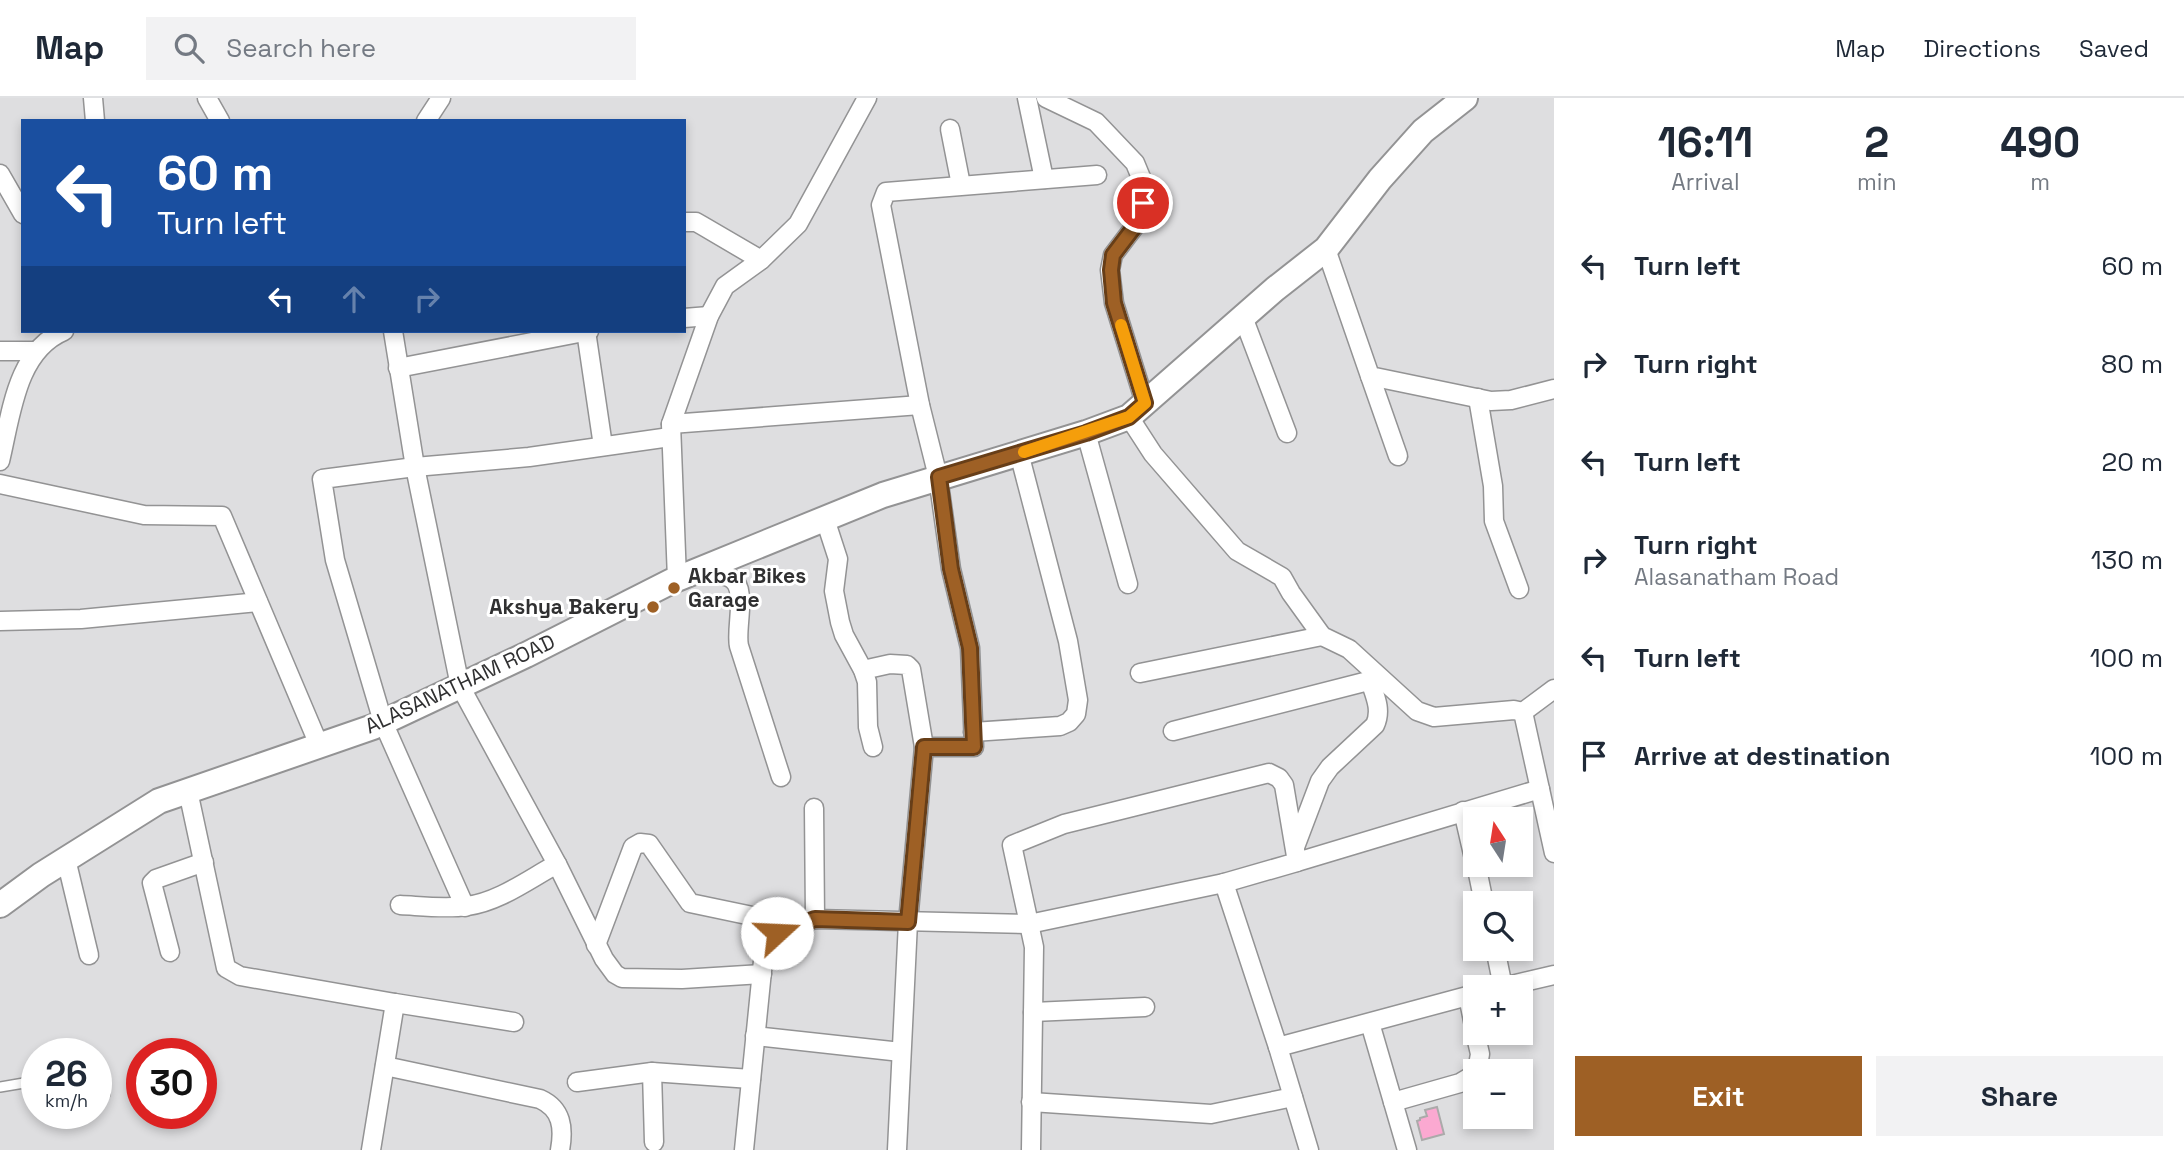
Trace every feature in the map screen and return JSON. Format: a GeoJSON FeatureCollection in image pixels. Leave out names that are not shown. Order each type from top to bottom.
{"type":"FeatureCollection","features":[{"type":"Feature","properties":{"kind":"main road"},"geometry":{"type":"LineString","coordinates":[[1137,410],[1326,249],[1380,179],[1423,131],[1464,98]]}},
{"type":"Feature","properties":{"kind":"main road","name":"ALASANATHAM ROAD"},"geometry":{"type":"LineString","coordinates":[[1,898],[159,801],[383,722],[677,579],[883,495],[1086,433],[1137,410]]}},
{"type":"Feature","properties":{"kind":"street"},"geometry":{"type":"LineString","coordinates":[[93,98],[95,119]]}},
{"type":"Feature","properties":{"kind":"street"},"geometry":{"type":"LineString","coordinates":[[207,98],[219,119]]}},
{"type":"Feature","properties":{"kind":"street"},"geometry":{"type":"LineString","coordinates":[[427,119],[441,98]]}},
{"type":"Feature","properties":{"kind":"street"},"geometry":{"type":"LineString","coordinates":[[677,579],[671,431],[709,316],[725,286],[761,261],[798,224],[867,98],[858,98]]}},
{"type":"Feature","properties":{"kind":"street"},"geometry":{"type":"LineString","coordinates":[[1027,98],[1044,179]]}},
{"type":"Feature","properties":{"kind":"street"},"geometry":{"type":"LineString","coordinates":[[1046,98],[1096,122],[1135,163],[1142,180],[1143,203],[1135,226],[1113,255],[1111,285],[1137,410],[1153,454],[1237,551],[1282,577],[1322,636],[1349,649],[1375,680],[1417,711],[1434,717],[1514,710],[1523,712],[1554,689]]}},
{"type":"Feature","properties":{"kind":"street"},"geometry":{"type":"LineString","coordinates":[[950,129],[961,185]]}},
{"type":"Feature","properties":{"kind":"street"},"geometry":{"type":"LineString","coordinates":[[0,174],[21,211]]}},
{"type":"Feature","properties":{"kind":"street"},"geometry":{"type":"LineString","coordinates":[[924,747],[974,747],[970,648],[951,569],[939,477],[920,405],[881,205],[886,192],[1097,176]]}},
{"type":"Feature","properties":{"kind":"street"},"geometry":{"type":"LineString","coordinates":[[686,222],[696,222],[761,261]]}},
{"type":"Feature","properties":{"kind":"street"},"geometry":{"type":"LineString","coordinates":[[1326,249],[1398,456]]}},
{"type":"Feature","properties":{"kind":"street"},"geometry":{"type":"LineString","coordinates":[[686,318],[709,316]]}},
{"type":"Feature","properties":{"kind":"street"},"geometry":{"type":"LineString","coordinates":[[1243,317],[1287,433]]}},
{"type":"Feature","properties":{"kind":"street"},"geometry":{"type":"LineString","coordinates":[[0,461],[22,374],[36,351],[55,333]]}},
{"type":"Feature","properties":{"kind":"street"},"geometry":{"type":"LineString","coordinates":[[393,333],[415,467],[460,686],[557,863],[604,959],[615,974],[622,978],[682,979],[762,974]]}},
{"type":"Feature","properties":{"kind":"street"},"geometry":{"type":"LineString","coordinates":[[398,368],[577,333]]}},
{"type":"Feature","properties":{"kind":"street"},"geometry":{"type":"LineString","coordinates":[[587,333],[603,446]]}},
{"type":"Feature","properties":{"kind":"street"},"geometry":{"type":"LineString","coordinates":[[0,351],[36,351]]}},
{"type":"Feature","properties":{"kind":"street"},"geometry":{"type":"LineString","coordinates":[[1370,376],[1490,401],[1511,400],[1554,389]]}},
{"type":"Feature","properties":{"kind":"street"},"geometry":{"type":"LineString","coordinates":[[1478,398],[1493,486],[1494,521],[1519,589]]}},
{"type":"Feature","properties":{"kind":"street"},"geometry":{"type":"LineString","coordinates":[[465,907],[383,722],[335,560],[322,479],[415,467],[529,457],[603,446],[671,431],[920,405]]}},
{"type":"Feature","properties":{"kind":"street"},"geometry":{"type":"LineString","coordinates":[[1086,433],[1128,584]]}},
{"type":"Feature","properties":{"kind":"street"},"geometry":{"type":"LineString","coordinates":[[973,732],[1060,726],[1069,722],[1076,714],[1078,700],[1068,641],[1019,453]]}},
{"type":"Feature","properties":{"kind":"street"},"geometry":{"type":"LineString","coordinates":[[0,484],[144,514],[222,516],[319,746]]}},
{"type":"Feature","properties":{"kind":"street"},"geometry":{"type":"LineString","coordinates":[[825,519],[838,559],[834,592],[840,622],[867,682],[868,727],[873,747]]}},
{"type":"Feature","properties":{"kind":"street"},"geometry":{"type":"LineString","coordinates":[[711,565],[716,573],[732,578],[741,597],[737,626],[739,646],[781,777]]}},
{"type":"Feature","properties":{"kind":"street"},"geometry":{"type":"LineString","coordinates":[[0,621],[81,618],[258,602]]}},
{"type":"Feature","properties":{"kind":"street"},"geometry":{"type":"LineString","coordinates":[[1140,673],[1322,636]]}},
{"type":"Feature","properties":{"kind":"street"},"geometry":{"type":"LineString","coordinates":[[863,670],[890,664],[908,665],[911,669],[924,747],[908,922],[897,1150]]}},
{"type":"Feature","properties":{"kind":"street"},"geometry":{"type":"LineString","coordinates":[[1173,730],[1375,680]]}},
{"type":"Feature","properties":{"kind":"street"},"geometry":{"type":"LineString","coordinates":[[1296,855],[1320,781],[1330,767],[1375,725],[1379,717],[1375,680]]}},
{"type":"Feature","properties":{"kind":"street"},"geometry":{"type":"LineString","coordinates":[[1523,712],[1554,853]]}},
{"type":"Feature","properties":{"kind":"street"},"geometry":{"type":"LineString","coordinates":[[1535,768],[1554,765]]}},
{"type":"Feature","properties":{"kind":"street"},"geometry":{"type":"LineString","coordinates":[[1031,1150],[1034,947],[1012,845],[1063,824],[1269,773],[1279,778],[1284,785],[1296,855]]}},
{"type":"Feature","properties":{"kind":"street"},"geometry":{"type":"LineString","coordinates":[[1478,807],[1540,789]]}},
{"type":"Feature","properties":{"kind":"street"},"geometry":{"type":"LineString","coordinates":[[188,791],[226,968],[232,973],[259,980],[514,1022]]}},
{"type":"Feature","properties":{"kind":"street"},"geometry":{"type":"LineString","coordinates":[[814,808],[815,919]]}},
{"type":"Feature","properties":{"kind":"street"},"geometry":{"type":"LineString","coordinates":[[744,1150],[766,943],[777,933],[815,919],[1029,924],[1224,883],[1296,855],[1463,811]]}},
{"type":"Feature","properties":{"kind":"street"},"geometry":{"type":"LineString","coordinates":[[596,944],[633,847],[640,843],[649,844],[682,894],[695,906],[797,926]]}},
{"type":"Feature","properties":{"kind":"street"},"geometry":{"type":"LineString","coordinates":[[66,859],[89,955]]}},
{"type":"Feature","properties":{"kind":"street"},"geometry":{"type":"LineString","coordinates":[[170,952],[152,883],[156,879],[204,862]]}},
{"type":"Feature","properties":{"kind":"street"},"geometry":{"type":"LineString","coordinates":[[400,905],[465,907],[498,897],[557,863]]}},
{"type":"Feature","properties":{"kind":"street"},"geometry":{"type":"LineString","coordinates":[[1224,883],[1309,1150]]}},
{"type":"Feature","properties":{"kind":"street"},"geometry":{"type":"LineString","coordinates":[[1533,980],[1554,975]]}},
{"type":"Feature","properties":{"kind":"street"},"geometry":{"type":"LineString","coordinates":[[1278,1047],[1463,997]]}},
{"type":"Feature","properties":{"kind":"street"},"geometry":{"type":"LineString","coordinates":[[371,1150],[396,1003]]}},
{"type":"Feature","properties":{"kind":"street"},"geometry":{"type":"LineString","coordinates":[[1033,1012],[1144,1007]]}},
{"type":"Feature","properties":{"kind":"street"},"geometry":{"type":"LineString","coordinates":[[1370,1023],[1407,1150]]}},
{"type":"Feature","properties":{"kind":"street"},"geometry":{"type":"LineString","coordinates":[[755,1036],[901,1052]]}},
{"type":"Feature","properties":{"kind":"street"},"geometry":{"type":"LineString","coordinates":[[385,1066],[540,1099],[548,1103],[561,1120],[563,1135],[560,1150]]}},
{"type":"Feature","properties":{"kind":"street"},"geometry":{"type":"LineString","coordinates":[[577,1082],[652,1072],[751,1079]]}},
{"type":"Feature","properties":{"kind":"street"},"geometry":{"type":"LineString","coordinates":[[652,1072],[653,1142]]}},
{"type":"Feature","properties":{"kind":"street"},"geometry":{"type":"LineString","coordinates":[[1393,1102],[1463,1081]]}},
{"type":"Feature","properties":{"kind":"street"},"geometry":{"type":"LineString","coordinates":[[1031,1102],[1211,1114],[1293,1097]]}},
{"type":"Feature","properties":{"kind":"lane"},"geometry":{"type":"LineString","coordinates":[[0,1087],[21,1084]]}},
{"type":"Feature","properties":{"kind":"building"},"geometry":{"type":"Polygon","coordinates":[[[1437,1107],[1444,1134],[1422,1140],[1417,1121],[1427,1116],[1425,1110],[1437,1107]]]}},
{"type":"Feature","properties":{"kind":"slow traffic"},"geometry":{"type":"LineString","coordinates":[[1024,452],[1129,417],[1145,403],[1121,325]]}},
{"type":"Feature","properties":{"kind":"place","name":"Akbar Bikes Garage"},"geometry":{"type":"Point","coordinates":[674,588]}},
{"type":"Feature","properties":{"kind":"place","name":"Akshya Bakery"},"geometry":{"type":"Point","coordinates":[653,607]}},
{"type":"Feature","properties":{"kind":"route"},"geometry":{"type":"LineString","coordinates":[[777,933],[815,919],[908,922],[924,747],[974,747],[970,648],[951,569],[939,477],[1086,433],[1129,417],[1145,403],[1114,303],[1111,285],[1113,255],[1135,226],[1143,203]]}}]}
